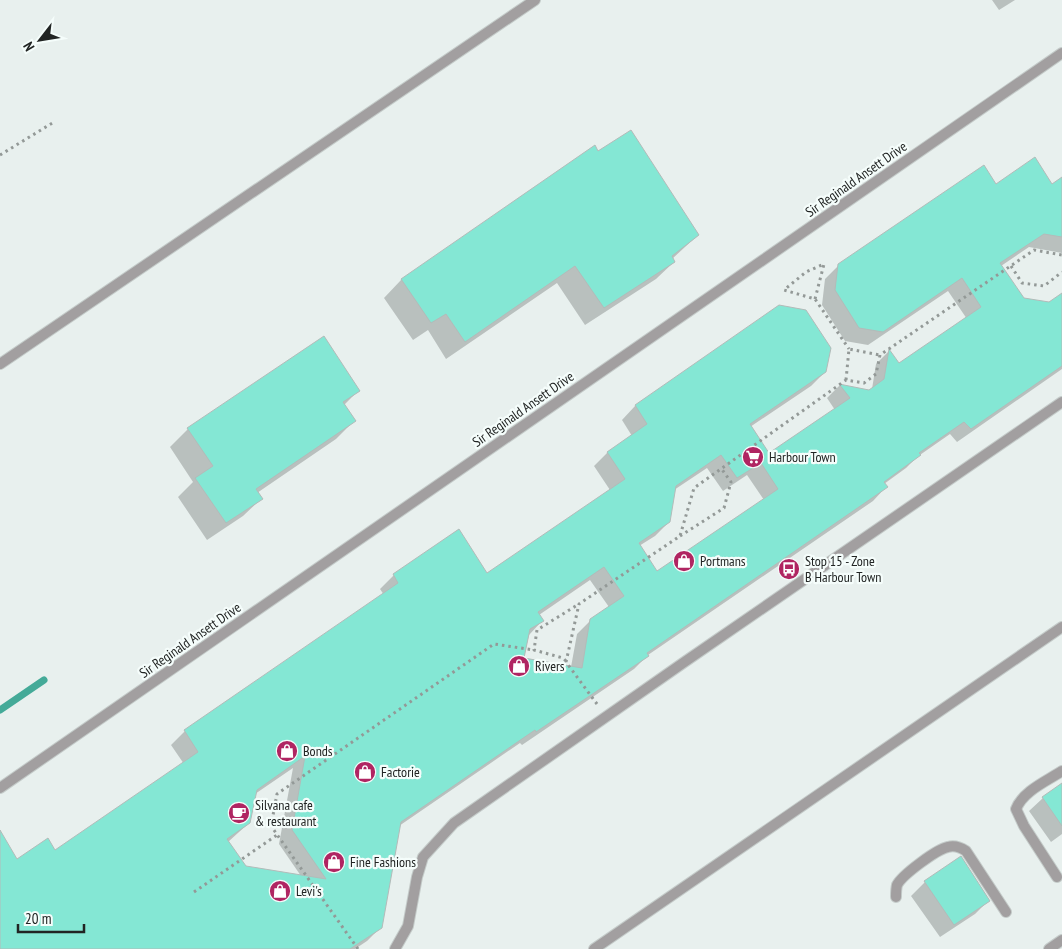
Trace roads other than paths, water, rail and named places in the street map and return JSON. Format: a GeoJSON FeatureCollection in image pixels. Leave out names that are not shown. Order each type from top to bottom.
{"type":"FeatureCollection","features":[{"type":"Feature","properties":{"kind":"lane"},"geometry":{"type":"LineString","coordinates":[[0,364],[535,0]]}},
{"type":"Feature","properties":{"kind":"lane","name":"Sir Reginald Ansett Drive"},"geometry":{"type":"LineString","coordinates":[[0,788],[1062,53]]}},
{"type":"Feature","properties":{"kind":"lane"},"geometry":{"type":"LineString","coordinates":[[395,949],[408,926],[422,857],[454,823],[1062,402]]}},
{"type":"Feature","properties":{"kind":"lane"},"geometry":{"type":"LineString","coordinates":[[594,949],[1062,628]]}},
{"type":"Feature","properties":{"kind":"lane"},"geometry":{"type":"LineString","coordinates":[[1057,877],[1024,826],[1016,809],[1019,802],[1025,796],[1062,770]]}},
{"type":"Feature","properties":{"kind":"lane"},"geometry":{"type":"LineString","coordinates":[[896,897],[896,887],[901,880],[937,852],[946,847],[954,846],[966,851],[1006,912]]}},
{"type":"Feature","properties":{"kind":"lane"},"geometry":{"type":"LineString","coordinates":[[1049,949],[1062,940]]}},
{"type":"Feature","properties":{"kind":"waterway"},"geometry":{"type":"LineString","coordinates":[[0,710],[44,680]]}},
{"type":"Feature","properties":{"kind":"place","name":"Harbour Town"},"geometry":{"type":"Point","coordinates":[753,457]}},
{"type":"Feature","properties":{"kind":"place","name":"Portmans"},"geometry":{"type":"Point","coordinates":[684,561]}},
{"type":"Feature","properties":{"kind":"place","name":"Stop 15 - Zone B Harbour Town"},"geometry":{"type":"Point","coordinates":[789,569]}},
{"type":"Feature","properties":{"kind":"place","name":"Rivers"},"geometry":{"type":"Point","coordinates":[519,666]}},
{"type":"Feature","properties":{"kind":"place","name":"Bonds"},"geometry":{"type":"Point","coordinates":[287,751]}},
{"type":"Feature","properties":{"kind":"place","name":"Factorie"},"geometry":{"type":"Point","coordinates":[365,772]}},
{"type":"Feature","properties":{"kind":"place","name":"Silvana cafe & restaurant"},"geometry":{"type":"Point","coordinates":[239,813]}},
{"type":"Feature","properties":{"kind":"place","name":"Fine Fashions"},"geometry":{"type":"Point","coordinates":[334,862]}},
{"type":"Feature","properties":{"kind":"place","name":"Levi's"},"geometry":{"type":"Point","coordinates":[280,891]}}]}
